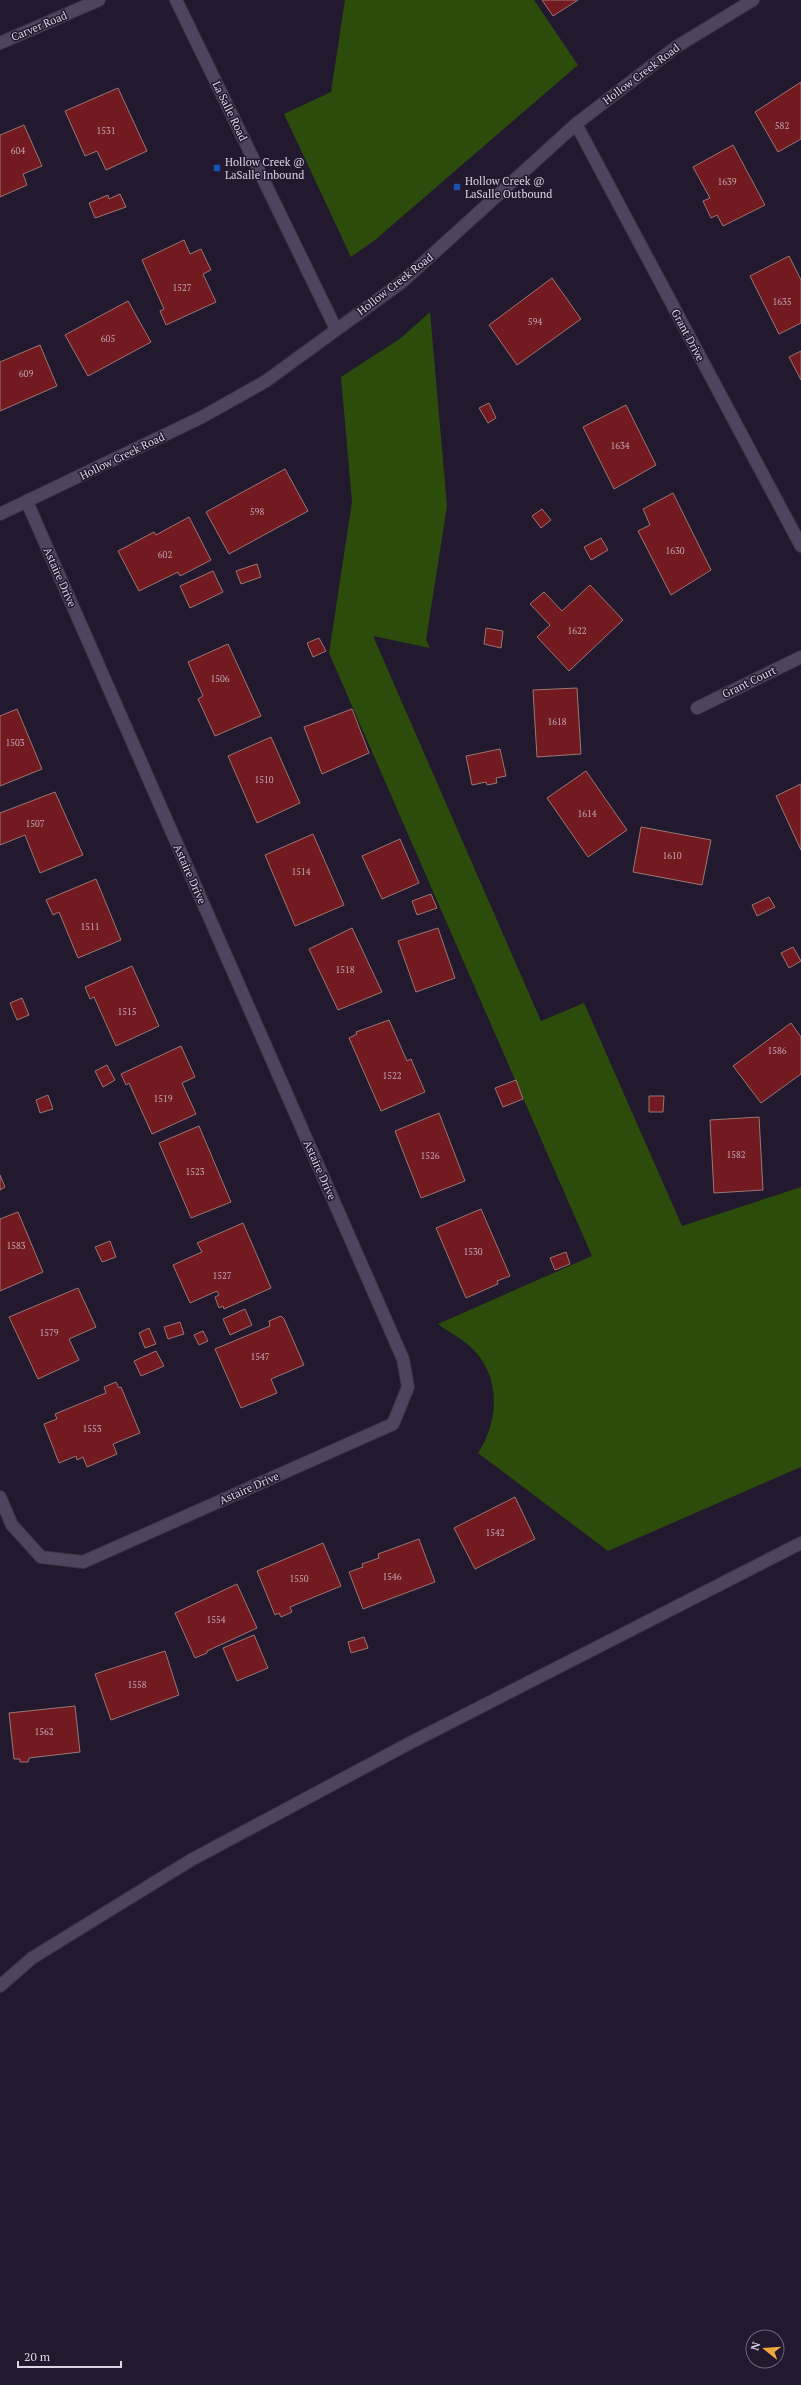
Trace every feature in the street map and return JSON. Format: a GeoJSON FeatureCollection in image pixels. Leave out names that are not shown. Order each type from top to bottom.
{"type":"FeatureCollection","features":[{"type":"Feature","properties":{"kind":"street","name":"Carver Road"},"geometry":{"type":"LineString","coordinates":[[0,43],[99,0]]}},
{"type":"Feature","properties":{"kind":"street","name":"La Salle Road"},"geometry":{"type":"LineString","coordinates":[[176,0],[336,330]]}},
{"type":"Feature","properties":{"kind":"street","name":"Hollow Creek Road"},"geometry":{"type":"LineString","coordinates":[[0,514],[202,417],[266,381],[402,282],[576,124],[676,47],[753,0]]}},
{"type":"Feature","properties":{"kind":"street","name":"Grant Drive"},"geometry":{"type":"LineString","coordinates":[[576,124],[801,546]]}},
{"type":"Feature","properties":{"kind":"street","name":"Astaire Drive"},"geometry":{"type":"LineString","coordinates":[[0,1497],[12,1525],[41,1557],[83,1562],[393,1424],[408,1387],[403,1359],[27,502]]}},
{"type":"Feature","properties":{"kind":"street","name":"Grant Court"},"geometry":{"type":"LineString","coordinates":[[697,708],[801,657]]}},
{"type":"Feature","properties":{"kind":"street"},"geometry":{"type":"LineString","coordinates":[[0,1986],[32,1958],[191,1860],[408,1744],[801,1543]]}},
{"type":"Feature","properties":{"kind":"green space"},"geometry":{"type":"Polygon","coordinates":[[[345,0],[534,0],[578,65],[375,240],[351,257],[284,114],[331,92],[345,0]]]}},
{"type":"Feature","properties":{"kind":"green space"},"geometry":{"type":"Polygon","coordinates":[[[430,312],[447,506],[426,640],[430,648],[373,636],[541,1021],[584,1003],[682,1226],[801,1187],[801,1467],[608,1551],[478,1453],[486,1439],[494,1410],[494,1395],[491,1381],[486,1367],[478,1354],[466,1343],[438,1324],[592,1256],[329,653],[352,502],[341,377],[401,338],[430,312]]]}},
{"type":"Feature","properties":{"kind":"building"},"geometry":{"type":"Polygon","coordinates":[[[542,0],[578,0],[553,16],[542,0]]]}},
{"type":"Feature","properties":{"kind":"building"},"geometry":{"type":"Polygon","coordinates":[[[801,82],[801,139],[778,152],[755,112],[801,82]]]}},
{"type":"Feature","properties":{"kind":"building"},"geometry":{"type":"Polygon","coordinates":[[[118,88],[147,151],[106,170],[97,151],[85,156],[65,111],[118,88]]]}},
{"type":"Feature","properties":{"kind":"building"},"geometry":{"type":"Polygon","coordinates":[[[24,125],[42,166],[23,174],[27,185],[0,197],[0,135],[24,125]]]}},
{"type":"Feature","properties":{"kind":"building"},"geometry":{"type":"Polygon","coordinates":[[[733,145],[765,205],[723,226],[717,215],[711,218],[703,201],[710,198],[693,167],[733,145]]]}},
{"type":"Feature","properties":{"kind":"building"},"geometry":{"type":"Polygon","coordinates":[[[120,194],[126,207],[95,218],[89,203],[108,195],[109,199],[120,194]]]}},
{"type":"Feature","properties":{"kind":"building"},"geometry":{"type":"Polygon","coordinates":[[[184,240],[190,254],[201,249],[211,270],[203,274],[216,302],[166,325],[160,311],[164,309],[142,260],[184,240]]]}},
{"type":"Feature","properties":{"kind":"building"},"geometry":{"type":"Polygon","coordinates":[[[789,256],[801,280],[801,323],[779,334],[750,276],[789,256]]]}},
{"type":"Feature","properties":{"kind":"building"},"geometry":{"type":"Polygon","coordinates":[[[552,278],[581,319],[517,365],[489,325],[552,278]]]}},
{"type":"Feature","properties":{"kind":"building"},"geometry":{"type":"Polygon","coordinates":[[[128,301],[151,342],[88,376],[65,335],[128,301]]]}},
{"type":"Feature","properties":{"kind":"building"},"geometry":{"type":"Polygon","coordinates":[[[40,345],[57,386],[0,411],[0,362],[40,345]]]}},
{"type":"Feature","properties":{"kind":"building"},"geometry":{"type":"Polygon","coordinates":[[[801,351],[801,380],[789,357],[801,351]]]}},
{"type":"Feature","properties":{"kind":"building"},"geometry":{"type":"Polygon","coordinates":[[[489,403],[496,418],[488,423],[479,408],[489,403]]]}},
{"type":"Feature","properties":{"kind":"building"},"geometry":{"type":"Polygon","coordinates":[[[626,405],[656,465],[614,489],[583,427],[626,405]]]}},
{"type":"Feature","properties":{"kind":"building"},"geometry":{"type":"Polygon","coordinates":[[[285,469],[308,511],[229,554],[206,512],[285,469]]]}},
{"type":"Feature","properties":{"kind":"building"},"geometry":{"type":"Polygon","coordinates":[[[673,493],[711,570],[671,595],[638,531],[650,525],[643,509],[673,493]]]}},
{"type":"Feature","properties":{"kind":"building"},"geometry":{"type":"Polygon","coordinates":[[[542,509],[551,520],[541,528],[532,516],[542,509]]]}},
{"type":"Feature","properties":{"kind":"building"},"geometry":{"type":"Polygon","coordinates":[[[189,517],[211,560],[180,576],[178,572],[139,591],[118,551],[154,532],[156,535],[189,517]]]}},
{"type":"Feature","properties":{"kind":"building"},"geometry":{"type":"Polygon","coordinates":[[[601,538],[608,550],[591,560],[584,547],[601,538]]]}},
{"type":"Feature","properties":{"kind":"building"},"geometry":{"type":"Polygon","coordinates":[[[257,564],[261,577],[241,584],[236,571],[257,564]]]}},
{"type":"Feature","properties":{"kind":"building"},"geometry":{"type":"Polygon","coordinates":[[[213,571],[223,592],[190,608],[180,586],[213,571]]]}},
{"type":"Feature","properties":{"kind":"building"},"geometry":{"type":"Polygon","coordinates":[[[590,585],[623,620],[569,671],[537,637],[550,625],[530,604],[544,592],[562,611],[590,585]]]}},
{"type":"Feature","properties":{"kind":"building"},"geometry":{"type":"Polygon","coordinates":[[[486,628],[503,631],[501,648],[484,644],[486,628]]]}},
{"type":"Feature","properties":{"kind":"building"},"geometry":{"type":"Polygon","coordinates":[[[319,638],[326,651],[313,657],[307,643],[319,638]]]}},
{"type":"Feature","properties":{"kind":"building"},"geometry":{"type":"Polygon","coordinates":[[[228,644],[261,716],[215,736],[198,699],[203,696],[188,662],[228,644]]]}},
{"type":"Feature","properties":{"kind":"building"},"geometry":{"type":"Polygon","coordinates":[[[577,688],[581,754],[537,757],[533,690],[577,688]]]}},
{"type":"Feature","properties":{"kind":"building"},"geometry":{"type":"Polygon","coordinates":[[[17,709],[42,769],[0,786],[0,716],[17,709]]]}},
{"type":"Feature","properties":{"kind":"building"},"geometry":{"type":"Polygon","coordinates":[[[352,709],[369,753],[322,774],[304,727],[352,709]]]}},
{"type":"Feature","properties":{"kind":"building"},"geometry":{"type":"Polygon","coordinates":[[[271,737],[300,803],[257,823],[228,756],[271,737]]]}},
{"type":"Feature","properties":{"kind":"building"},"geometry":{"type":"Polygon","coordinates":[[[500,749],[506,776],[496,778],[497,783],[487,785],[486,782],[472,785],[466,756],[500,749]]]}},
{"type":"Feature","properties":{"kind":"building"},"geometry":{"type":"Polygon","coordinates":[[[586,771],[627,830],[588,857],[547,798],[586,771]]]}},
{"type":"Feature","properties":{"kind":"building"},"geometry":{"type":"Polygon","coordinates":[[[801,784],[801,850],[776,796],[801,784]]]}},
{"type":"Feature","properties":{"kind":"building"},"geometry":{"type":"Polygon","coordinates":[[[55,792],[83,855],[40,873],[25,835],[0,845],[0,813],[55,792]]]}},
{"type":"Feature","properties":{"kind":"building"},"geometry":{"type":"Polygon","coordinates":[[[641,827],[711,840],[702,885],[633,872],[641,827]]]}},
{"type":"Feature","properties":{"kind":"building"},"geometry":{"type":"Polygon","coordinates":[[[313,834],[344,905],[295,926],[265,855],[313,834]]]}},
{"type":"Feature","properties":{"kind":"building"},"geometry":{"type":"Polygon","coordinates":[[[400,839],[419,883],[382,899],[362,856],[400,839]]]}},
{"type":"Feature","properties":{"kind":"building"},"geometry":{"type":"Polygon","coordinates":[[[96,879],[121,940],[78,958],[59,912],[53,915],[46,900],[96,879]]]}},
{"type":"Feature","properties":{"kind":"building"},"geometry":{"type":"Polygon","coordinates":[[[431,894],[437,908],[417,915],[412,901],[431,894]]]}},
{"type":"Feature","properties":{"kind":"building"},"geometry":{"type":"Polygon","coordinates":[[[769,897],[775,907],[757,916],[752,905],[769,897]]]}},
{"type":"Feature","properties":{"kind":"building"},"geometry":{"type":"Polygon","coordinates":[[[352,928],[382,992],[338,1010],[309,949],[352,928]]]}},
{"type":"Feature","properties":{"kind":"building"},"geometry":{"type":"Polygon","coordinates":[[[438,928],[455,978],[416,992],[398,941],[438,928]]]}},
{"type":"Feature","properties":{"kind":"building"},"geometry":{"type":"Polygon","coordinates":[[[793,947],[801,961],[789,968],[781,953],[793,947]]]}},
{"type":"Feature","properties":{"kind":"building"},"geometry":{"type":"Polygon","coordinates":[[[132,966],[159,1026],[116,1046],[94,997],[90,999],[85,987],[132,966]]]}},
{"type":"Feature","properties":{"kind":"building"},"geometry":{"type":"Polygon","coordinates":[[[22,998],[29,1015],[17,1020],[10,1003],[22,998]]]}},
{"type":"Feature","properties":{"kind":"building"},"geometry":{"type":"Polygon","coordinates":[[[389,1020],[407,1061],[411,1059],[425,1092],[381,1111],[349,1038],[357,1034],[356,1032],[389,1020]]]}},
{"type":"Feature","properties":{"kind":"building"},"geometry":{"type":"Polygon","coordinates":[[[791,1023],[801,1037],[801,1074],[761,1103],[733,1066],[791,1023]]]}},
{"type":"Feature","properties":{"kind":"building"},"geometry":{"type":"Polygon","coordinates":[[[181,1046],[195,1077],[182,1083],[196,1114],[152,1134],[129,1083],[126,1085],[121,1074],[181,1046]]]}},
{"type":"Feature","properties":{"kind":"building"},"geometry":{"type":"Polygon","coordinates":[[[107,1065],[115,1080],[103,1087],[95,1071],[107,1065]]]}},
{"type":"Feature","properties":{"kind":"building"},"geometry":{"type":"Polygon","coordinates":[[[516,1080],[523,1099],[503,1107],[495,1088],[516,1080]]]}},
{"type":"Feature","properties":{"kind":"building"},"geometry":{"type":"Polygon","coordinates":[[[48,1095],[53,1109],[40,1113],[36,1100],[48,1095]]]}},
{"type":"Feature","properties":{"kind":"building"},"geometry":{"type":"Polygon","coordinates":[[[649,1096],[664,1096],[663,1112],[649,1112],[649,1096]]]}},
{"type":"Feature","properties":{"kind":"building"},"geometry":{"type":"Polygon","coordinates":[[[439,1113],[465,1181],[421,1198],[395,1131],[439,1113]]]}},
{"type":"Feature","properties":{"kind":"building"},"geometry":{"type":"Polygon","coordinates":[[[759,1117],[763,1190],[714,1193],[710,1120],[759,1117]]]}},
{"type":"Feature","properties":{"kind":"building"},"geometry":{"type":"Polygon","coordinates":[[[199,1126],[231,1202],[191,1218],[159,1143],[199,1126]]]}},
{"type":"Feature","properties":{"kind":"building"},"geometry":{"type":"Polygon","coordinates":[[[0,1175],[5,1187],[0,1190],[0,1175]]]}},
{"type":"Feature","properties":{"kind":"building"},"geometry":{"type":"Polygon","coordinates":[[[481,1209],[510,1276],[497,1281],[498,1284],[466,1298],[436,1228],[481,1209]]]}},
{"type":"Feature","properties":{"kind":"building"},"geometry":{"type":"Polygon","coordinates":[[[18,1212],[43,1272],[0,1291],[0,1219],[18,1212]]]}},
{"type":"Feature","properties":{"kind":"building"},"geometry":{"type":"Polygon","coordinates":[[[243,1223],[271,1288],[224,1309],[223,1306],[219,1308],[215,1297],[219,1295],[217,1291],[190,1303],[173,1265],[202,1252],[197,1243],[243,1223]]]}},
{"type":"Feature","properties":{"kind":"building"},"geometry":{"type":"Polygon","coordinates":[[[110,1241],[116,1257],[102,1262],[95,1247],[110,1241]]]}},
{"type":"Feature","properties":{"kind":"building"},"geometry":{"type":"Polygon","coordinates":[[[566,1252],[570,1264],[555,1270],[550,1258],[566,1252]]]}},
{"type":"Feature","properties":{"kind":"building"},"geometry":{"type":"Polygon","coordinates":[[[78,1288],[96,1327],[69,1339],[79,1360],[38,1379],[9,1317],[78,1288]]]}},
{"type":"Feature","properties":{"kind":"building"},"geometry":{"type":"Polygon","coordinates":[[[245,1309],[252,1325],[230,1335],[223,1319],[245,1309]]]}},
{"type":"Feature","properties":{"kind":"building"},"geometry":{"type":"Polygon","coordinates":[[[281,1316],[284,1319],[304,1365],[271,1379],[277,1393],[241,1408],[215,1349],[270,1326],[269,1321],[281,1316]]]}},
{"type":"Feature","properties":{"kind":"building"},"geometry":{"type":"Polygon","coordinates":[[[180,1322],[184,1334],[168,1339],[164,1327],[180,1322]]]}},
{"type":"Feature","properties":{"kind":"building"},"geometry":{"type":"Polygon","coordinates":[[[149,1328],[156,1344],[145,1348],[139,1333],[149,1328]]]}},
{"type":"Feature","properties":{"kind":"building"},"geometry":{"type":"Polygon","coordinates":[[[203,1331],[208,1341],[199,1345],[194,1335],[203,1331]]]}},
{"type":"Feature","properties":{"kind":"building"},"geometry":{"type":"Polygon","coordinates":[[[156,1351],[164,1366],[141,1376],[134,1361],[156,1351]]]}},
{"type":"Feature","properties":{"kind":"building"},"geometry":{"type":"Polygon","coordinates":[[[116,1382],[119,1388],[121,1387],[140,1433],[113,1444],[117,1454],[87,1467],[83,1457],[77,1460],[76,1456],[59,1463],[44,1424],[57,1419],[55,1414],[106,1393],[104,1387],[116,1382]]]}},
{"type":"Feature","properties":{"kind":"building"},"geometry":{"type":"Polygon","coordinates":[[[515,1497],[535,1539],[475,1569],[454,1528],[515,1497]]]}},
{"type":"Feature","properties":{"kind":"building"},"geometry":{"type":"Polygon","coordinates":[[[419,1539],[435,1582],[363,1609],[349,1572],[363,1567],[362,1564],[379,1558],[378,1554],[419,1539]]]}},
{"type":"Feature","properties":{"kind":"building"},"geometry":{"type":"Polygon","coordinates":[[[323,1543],[341,1586],[290,1607],[292,1612],[281,1617],[279,1613],[275,1615],[257,1571],[323,1543]]]}},
{"type":"Feature","properties":{"kind":"building"},"geometry":{"type":"Polygon","coordinates":[[[237,1584],[257,1628],[195,1658],[175,1613],[237,1584]]]}},
{"type":"Feature","properties":{"kind":"building"},"geometry":{"type":"Polygon","coordinates":[[[254,1635],[268,1668],[237,1681],[223,1648],[254,1635]]]}},
{"type":"Feature","properties":{"kind":"building"},"geometry":{"type":"Polygon","coordinates":[[[364,1637],[368,1648],[351,1653],[348,1642],[364,1637]]]}},
{"type":"Feature","properties":{"kind":"building"},"geometry":{"type":"Polygon","coordinates":[[[165,1651],[179,1695],[111,1720],[95,1674],[165,1651]]]}},
{"type":"Feature","properties":{"kind":"building"},"geometry":{"type":"Polygon","coordinates":[[[75,1706],[80,1752],[29,1758],[28,1762],[20,1762],[20,1759],[14,1759],[9,1713],[75,1706]]]}},
{"type":"Feature","properties":{"kind":"place","name":"Hollow Creek @ LaSalle Inbound"},"geometry":{"type":"Point","coordinates":[217,168]}},
{"type":"Feature","properties":{"kind":"place","name":"Hollow Creek @ LaSalle Outbound"},"geometry":{"type":"Point","coordinates":[457,187]}}]}
